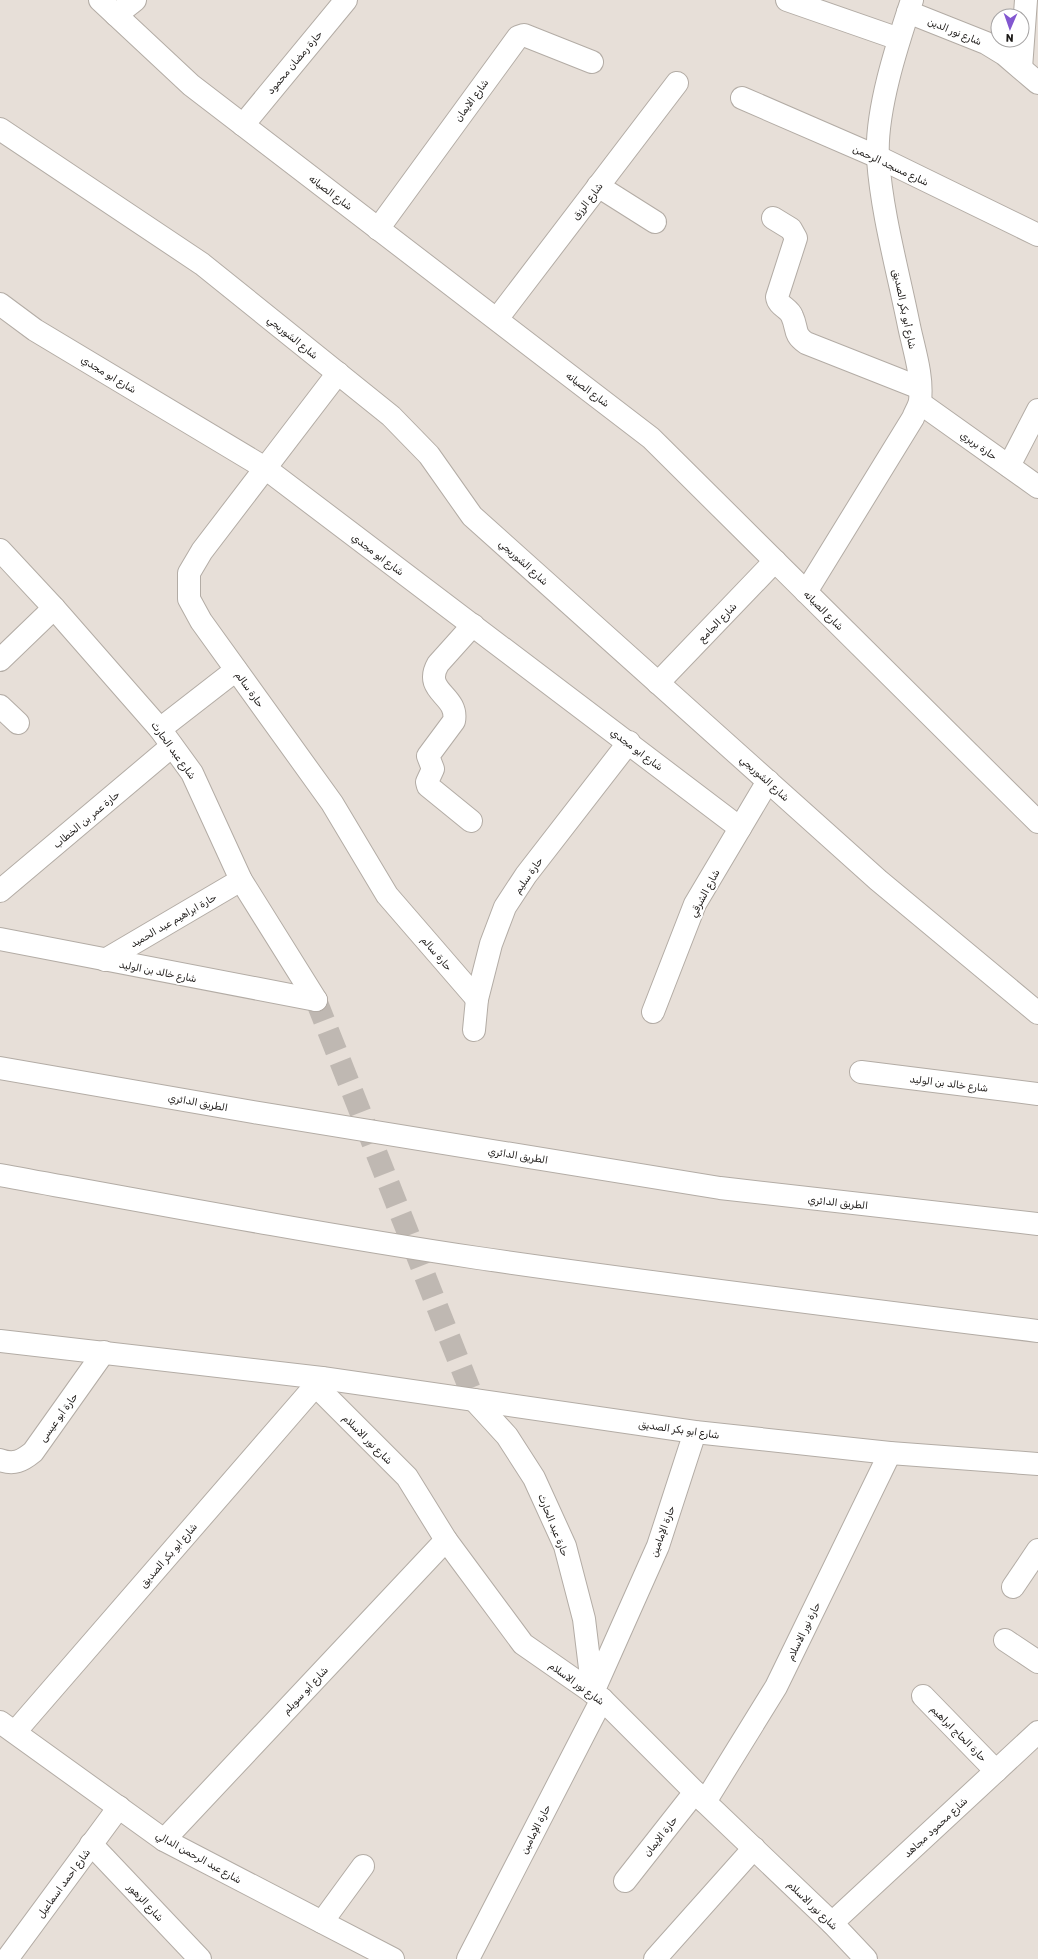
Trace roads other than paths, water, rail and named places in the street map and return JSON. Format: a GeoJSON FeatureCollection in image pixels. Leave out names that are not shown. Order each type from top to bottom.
{"type":"FeatureCollection","features":[{"type":"Feature","properties":{"kind":"main road","name":"شارع الصيانه"},"geometry":{"type":"LineString","coordinates":[[100,0],[191,85],[651,438],[1038,822]]}},
{"type":"Feature","properties":{"kind":"main road"},"geometry":{"type":"LineString","coordinates":[[116,15],[135,0]]}},
{"type":"Feature","properties":{"kind":"main road","name":"حارة رمضان محمود"},"geometry":{"type":"LineString","coordinates":[[242,125],[346,0]]}},
{"type":"Feature","properties":{"kind":"main road"},"geometry":{"type":"LineString","coordinates":[[787,0],[899,38]]}},
{"type":"Feature","properties":{"kind":"main road"},"geometry":{"type":"LineString","coordinates":[[1021,68],[1026,0]]}},
{"type":"Feature","properties":{"kind":"main road","name":"شارع أبو بكر الصديق"},"geometry":{"type":"LineString","coordinates":[[910,6],[899,38],[879,121],[878,158],[881,191],[920,395]]}},
{"type":"Feature","properties":{"kind":"main road","name":"شارع نور الدين"},"geometry":{"type":"LineString","coordinates":[[910,6],[986,43],[1004,54],[1038,83]]}},
{"type":"Feature","properties":{"kind":"main road","name":"شارع الايمان"},"geometry":{"type":"LineString","coordinates":[[378,229],[518,37],[524,35],[592,62]]}},
{"type":"Feature","properties":{"kind":"main road","name":"شارع الرزق"},"geometry":{"type":"LineString","coordinates":[[496,320],[677,84]]}},
{"type":"Feature","properties":{"kind":"main road","name":"شارع مسجد الرحمن"},"geometry":{"type":"LineString","coordinates":[[742,98],[878,158],[1038,235]]}},
{"type":"Feature","properties":{"kind":"main road","name":"شارع الشوربجي"},"geometry":{"type":"LineString","coordinates":[[0,129],[202,264],[391,416],[429,455],[472,516],[878,880],[1038,1013]]}},
{"type":"Feature","properties":{"kind":"main road"},"geometry":{"type":"LineString","coordinates":[[598,186],[655,222]]}},
{"type":"Feature","properties":{"kind":"main road","name":"حارة بربري"},"geometry":{"type":"LineString","coordinates":[[773,218],[791,230],[796,238],[776,297],[780,304],[792,316],[798,338],[920,395],[1009,466],[1038,487]]}},
{"type":"Feature","properties":{"kind":"main road","name":"شارع ابو مجدي"},"geometry":{"type":"LineString","coordinates":[[0,304],[35,330],[265,468],[629,742],[740,828]]}},
{"type":"Feature","properties":{"kind":"main road","name":"حارة سالم"},"geometry":{"type":"LineString","coordinates":[[338,373],[202,552],[189,573],[189,598],[201,621],[332,803],[387,895],[477,999]]}},
{"type":"Feature","properties":{"kind":"main road"},"geometry":{"type":"LineString","coordinates":[[806,592],[913,418],[920,395]]}},
{"type":"Feature","properties":{"kind":"main road"},"geometry":{"type":"LineString","coordinates":[[1009,466],[1038,410]]}},
{"type":"Feature","properties":{"kind":"main road","name":"شارع عبد الحارث"},"geometry":{"type":"LineString","coordinates":[[0,550],[54,608],[166,737],[192,773],[241,880],[316,1000]]}},
{"type":"Feature","properties":{"kind":"main road","name":"شارع الجامع"},"geometry":{"type":"LineString","coordinates":[[658,682],[775,561]]}},
{"type":"Feature","properties":{"kind":"main road"},"geometry":{"type":"LineString","coordinates":[[0,660],[54,608]]}},
{"type":"Feature","properties":{"kind":"main road"},"geometry":{"type":"LineString","coordinates":[[472,822],[428,786],[433,769],[428,756],[454,721],[455,714],[454,708],[433,680],[434,671],[438,664],[473,625]]}},
{"type":"Feature","properties":{"kind":"main road","name":"حارة عمر بن الخطاب"},"geometry":{"type":"LineString","coordinates":[[0,891],[236,670]]}},
{"type":"Feature","properties":{"kind":"main road"},"geometry":{"type":"LineString","coordinates":[[0,706],[18,723]]}},
{"type":"Feature","properties":{"kind":"main road","name":"حارة سليم"},"geometry":{"type":"LineString","coordinates":[[474,1030],[477,999],[491,944],[505,908],[526,875],[629,742]]}},
{"type":"Feature","properties":{"kind":"main road","name":"شارع الشرقي"},"geometry":{"type":"LineString","coordinates":[[653,1012],[696,904],[768,781]]}},
{"type":"Feature","properties":{"kind":"main road","name":"حارة ابراهيم عبد الحميد"},"geometry":{"type":"LineString","coordinates":[[105,960],[241,880]]}},
{"type":"Feature","properties":{"kind":"main road","name":"شارع خالد بن الوليد"},"geometry":{"type":"LineString","coordinates":[[0,939],[316,1000]]}},
{"type":"Feature","properties":{"kind":"main road","name":"الطريق الدائري"},"geometry":{"type":"LineString","coordinates":[[0,1068],[253,1112],[720,1188],[1038,1224]]}},
{"type":"Feature","properties":{"kind":"main road","name":"شارع خالد بن الوليد"},"geometry":{"type":"LineString","coordinates":[[861,1072],[1038,1094]]}},
{"type":"Feature","properties":{"kind":"main road"},"geometry":{"type":"LineString","coordinates":[[0,1175],[243,1220],[477,1258],[712,1290],[1038,1331]]}},
{"type":"Feature","properties":{"kind":"main road","name":"شارع ابو بكر الصديق"},"geometry":{"type":"LineString","coordinates":[[0,1341],[104,1352],[319,1382],[474,1400],[696,1432],[890,1453],[1036,1465]]}},
{"type":"Feature","properties":{"kind":"main road","name":"حارة أبو عيسى"},"geometry":{"type":"LineString","coordinates":[[0,1460],[13,1463],[24,1460],[33,1452],[104,1352]]}},
{"type":"Feature","properties":{"kind":"main road","name":"شارع ابو بكر الصديق"},"geometry":{"type":"LineString","coordinates":[[4,1725],[319,1382]]}},
{"type":"Feature","properties":{"kind":"main road","name":"شارع نور الاسلام"},"geometry":{"type":"LineString","coordinates":[[319,1382],[407,1477],[446,1540],[523,1644],[597,1696],[832,1923],[866,1959]]}},
{"type":"Feature","properties":{"kind":"main road","name":"حارة عبد الحارث"},"geometry":{"type":"LineString","coordinates":[[474,1400],[507,1436],[534,1478],[565,1546],[584,1619],[597,1696]]}},
{"type":"Feature","properties":{"kind":"main road","name":"حارة الإمامين"},"geometry":{"type":"LineString","coordinates":[[468,1959],[597,1696],[658,1546],[696,1432]]}},
{"type":"Feature","properties":{"kind":"main road","name":"حارة نور الاسلام"},"geometry":{"type":"LineString","coordinates":[[700,1797],[776,1687],[890,1453]]}},
{"type":"Feature","properties":{"kind":"main road","name":"شارع أبو سويلم"},"geometry":{"type":"LineString","coordinates":[[164,1840],[446,1540]]}},
{"type":"Feature","properties":{"kind":"main road"},"geometry":{"type":"LineString","coordinates":[[1013,1587],[1038,1550]]}},
{"type":"Feature","properties":{"kind":"main road"},"geometry":{"type":"LineString","coordinates":[[1005,1640],[1038,1662]]}},
{"type":"Feature","properties":{"kind":"main road","name":"حارة الحاج ابراهيم"},"geometry":{"type":"LineString","coordinates":[[923,1696],[996,1771]]}},
{"type":"Feature","properties":{"kind":"main road","name":"شارع عبد الرحمن الدالي"},"geometry":{"type":"LineString","coordinates":[[4,1725],[164,1840],[322,1922],[365,1953],[393,1959]]}},
{"type":"Feature","properties":{"kind":"main road","name":"شارع محمود مجاهد"},"geometry":{"type":"LineString","coordinates":[[832,1923],[1038,1732]]}},
{"type":"Feature","properties":{"kind":"main road","name":"حارة الايمان"},"geometry":{"type":"LineString","coordinates":[[625,1881],[700,1797]]}},
{"type":"Feature","properties":{"kind":"main road","name":"شارع احمد اسماعيل"},"geometry":{"type":"LineString","coordinates":[[7,1959],[119,1807]]}},
{"type":"Feature","properties":{"kind":"main road","name":"شارع الزهور"},"geometry":{"type":"LineString","coordinates":[[91,1844],[200,1959]]}},
{"type":"Feature","properties":{"kind":"main road"},"geometry":{"type":"LineString","coordinates":[[655,1959],[754,1848]]}},
{"type":"Feature","properties":{"kind":"main road"},"geometry":{"type":"LineString","coordinates":[[322,1922],[363,1866]]}},
{"type":"Feature","properties":{"kind":"tunnel"},"geometry":{"type":"LineString","coordinates":[[316,1000],[474,1400]]}}]}
